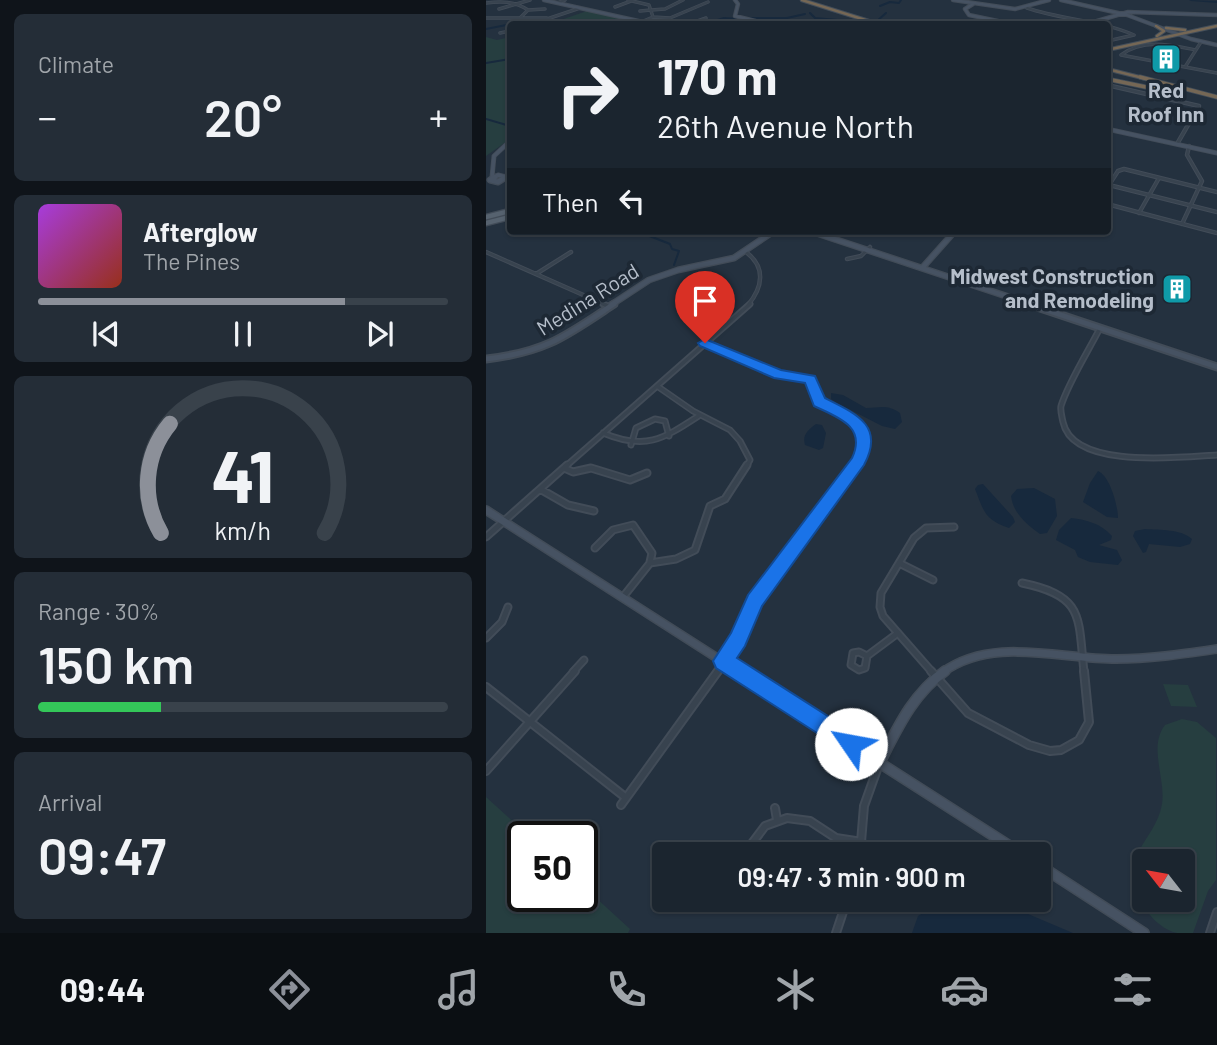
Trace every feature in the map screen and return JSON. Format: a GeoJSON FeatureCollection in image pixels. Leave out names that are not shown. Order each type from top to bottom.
{"type":"FeatureCollection","features":[{"type":"Feature","properties":{"kind":"highway"},"geometry":{"type":"LineString","coordinates":[[796,0],[861,21]]}},
{"type":"Feature","properties":{"kind":"highway"},"geometry":{"type":"LineString","coordinates":[[802,0],[868,21]]}},
{"type":"Feature","properties":{"kind":"highway"},"geometry":{"type":"LineString","coordinates":[[1168,37],[1185,30],[1216,25]]}},
{"type":"Feature","properties":{"kind":"highway"},"geometry":{"type":"LineString","coordinates":[[1111,48],[1216,25]]}},
{"type":"Feature","properties":{"kind":"highway"},"geometry":{"type":"LineString","coordinates":[[1156,26],[1164,31],[1157,36]]}},
{"type":"Feature","properties":{"kind":"highway"},"geometry":{"type":"LineString","coordinates":[[1166,28],[1185,30]]}},
{"type":"Feature","properties":{"kind":"highway"},"geometry":{"type":"LineString","coordinates":[[1111,48],[1168,37],[1191,38],[1188,35],[1190,32]]}},
{"type":"Feature","properties":{"kind":"highway"},"geometry":{"type":"LineString","coordinates":[[1111,69],[1216,99]]}},
{"type":"Feature","properties":{"kind":"highway"},"geometry":{"type":"LineString","coordinates":[[1111,82],[1216,99]]}},
{"type":"Feature","properties":{"kind":"highway"},"geometry":{"type":"LineString","coordinates":[[1111,82],[1216,99]]}},
{"type":"Feature","properties":{"kind":"main road"},"geometry":{"type":"LineString","coordinates":[[486,217],[507,212]]}},
{"type":"Feature","properties":{"kind":"main road"},"geometry":{"type":"LineString","coordinates":[[486,223],[507,218]]}},
{"type":"Feature","properties":{"kind":"street"},"geometry":{"type":"LineString","coordinates":[[486,3],[498,0],[529,10],[545,9]]}},
{"type":"Feature","properties":{"kind":"street"},"geometry":{"type":"LineString","coordinates":[[499,9],[530,0]]}},
{"type":"Feature","properties":{"kind":"street"},"geometry":{"type":"LineString","coordinates":[[544,0],[637,21]]}},
{"type":"Feature","properties":{"kind":"street"},"geometry":{"type":"LineString","coordinates":[[557,3],[565,0]]}},
{"type":"Feature","properties":{"kind":"street"},"geometry":{"type":"LineString","coordinates":[[615,7],[630,0],[642,3],[648,5],[653,17]]}},
{"type":"Feature","properties":{"kind":"street"},"geometry":{"type":"LineString","coordinates":[[642,3],[651,0]]}},
{"type":"Feature","properties":{"kind":"street"},"geometry":{"type":"LineString","coordinates":[[640,10],[665,9],[683,0]]}},
{"type":"Feature","properties":{"kind":"street"},"geometry":{"type":"LineString","coordinates":[[735,0],[738,4],[735,16],[756,21]]}},
{"type":"Feature","properties":{"kind":"street"},"geometry":{"type":"LineString","coordinates":[[953,0],[1005,8],[1027,8],[1076,21],[1097,21],[1118,14],[1150,9],[1216,15]]}},
{"type":"Feature","properties":{"kind":"street"},"geometry":{"type":"LineString","coordinates":[[1027,8],[1049,0]]}},
{"type":"Feature","properties":{"kind":"street"},"geometry":{"type":"LineString","coordinates":[[1061,0],[1108,10],[1201,42],[1216,44]]}},
{"type":"Feature","properties":{"kind":"street"},"geometry":{"type":"LineString","coordinates":[[1067,0],[1176,33]]}},
{"type":"Feature","properties":{"kind":"street"},"geometry":{"type":"LineString","coordinates":[[643,21],[653,17],[669,19],[708,2]]}},
{"type":"Feature","properties":{"kind":"street"},"geometry":{"type":"LineString","coordinates":[[973,4],[965,9],[969,15],[998,21]]}},
{"type":"Feature","properties":{"kind":"street"},"geometry":{"type":"LineString","coordinates":[[540,21],[580,8]]}},
{"type":"Feature","properties":{"kind":"street"},"geometry":{"type":"LineString","coordinates":[[521,18],[529,10]]}},
{"type":"Feature","properties":{"kind":"street"},"geometry":{"type":"LineString","coordinates":[[486,18],[547,18]]}},
{"type":"Feature","properties":{"kind":"street"},"geometry":{"type":"LineString","coordinates":[[699,21],[706,19]]}},
{"type":"Feature","properties":{"kind":"street"},"geometry":{"type":"LineString","coordinates":[[1111,26],[1134,35],[1112,40]]}},
{"type":"Feature","properties":{"kind":"street"},"geometry":{"type":"LineString","coordinates":[[500,33],[507,32]]}},
{"type":"Feature","properties":{"kind":"street"},"geometry":{"type":"LineString","coordinates":[[1191,38],[1216,44]]}},
{"type":"Feature","properties":{"kind":"street"},"geometry":{"type":"LineString","coordinates":[[1185,67],[1201,42]]}},
{"type":"Feature","properties":{"kind":"street"},"geometry":{"type":"LineString","coordinates":[[1196,50],[1153,44],[1125,51],[1121,55],[1216,73]]}},
{"type":"Feature","properties":{"kind":"street"},"geometry":{"type":"LineString","coordinates":[[1111,82],[1199,106],[1177,144]]}},
{"type":"Feature","properties":{"kind":"street"},"geometry":{"type":"LineString","coordinates":[[1111,128],[1216,153]]}},
{"type":"Feature","properties":{"kind":"street"},"geometry":{"type":"LineString","coordinates":[[507,143],[494,153],[490,161],[489,180],[507,176]]}},
{"type":"Feature","properties":{"kind":"street"},"geometry":{"type":"LineString","coordinates":[[1182,224],[1199,188],[1201,176],[1187,155],[1190,146]]}},
{"type":"Feature","properties":{"kind":"street"},"geometry":{"type":"LineString","coordinates":[[491,167],[503,176]]}},
{"type":"Feature","properties":{"kind":"street"},"geometry":{"type":"LineString","coordinates":[[1111,183],[1122,170],[1216,192]]}},
{"type":"Feature","properties":{"kind":"street"},"geometry":{"type":"LineString","coordinates":[[1139,213],[1159,178]]}},
{"type":"Feature","properties":{"kind":"street"},"geometry":{"type":"LineString","coordinates":[[1111,187],[1216,212]]}},
{"type":"Feature","properties":{"kind":"street"},"geometry":{"type":"LineString","coordinates":[[1111,205],[1216,233]]}},
{"type":"Feature","properties":{"kind":"street","name":"Medina Road"},"geometry":{"type":"LineString","coordinates":[[486,359],[518,355],[545,347],[568,336],[641,284],[658,276],[725,261],[746,252],[769,235]]}},
{"type":"Feature","properties":{"kind":"street"},"geometry":{"type":"LineString","coordinates":[[823,235],[1216,367]]}},
{"type":"Feature","properties":{"kind":"street"},"geometry":{"type":"LineString","coordinates":[[833,235],[869,249]]}},
{"type":"Feature","properties":{"kind":"street"},"geometry":{"type":"LineString","coordinates":[[923,267],[951,235]]}},
{"type":"Feature","properties":{"kind":"street"},"geometry":{"type":"LineString","coordinates":[[847,260],[861,256],[869,249]]}},
{"type":"Feature","properties":{"kind":"street"},"geometry":{"type":"LineString","coordinates":[[486,252],[610,307]]}},
{"type":"Feature","properties":{"kind":"street"},"geometry":{"type":"LineString","coordinates":[[536,274],[571,252]]}},
{"type":"Feature","properties":{"kind":"street"},"geometry":{"type":"LineString","coordinates":[[486,537],[750,304],[762,279],[761,268],[755,258],[746,252]]}},
{"type":"Feature","properties":{"kind":"street"},"geometry":{"type":"LineString","coordinates":[[1100,328],[1062,403],[1061,421],[1068,433],[1082,446],[1102,454],[1123,457],[1216,455]]}},
{"type":"Feature","properties":{"kind":"street"},"geometry":{"type":"LineString","coordinates":[[621,805],[738,639],[755,601],[863,454],[865,440],[861,427],[843,413],[820,402],[810,379],[779,374],[705,343]]}},
{"type":"Feature","properties":{"kind":"street"},"geometry":{"type":"LineString","coordinates":[[650,563],[676,559],[695,550],[710,506],[725,499],[750,460],[739,436],[713,418],[700,415],[657,386]]}},
{"type":"Feature","properties":{"kind":"street"},"geometry":{"type":"LineString","coordinates":[[603,433],[631,445],[669,436],[700,415]]}},
{"type":"Feature","properties":{"kind":"street"},"geometry":{"type":"LineString","coordinates":[[631,445],[636,428],[655,419],[664,421],[669,436]]}},
{"type":"Feature","properties":{"kind":"street"},"geometry":{"type":"LineString","coordinates":[[564,468],[573,472],[591,468],[627,480],[647,473]]}},
{"type":"Feature","properties":{"kind":"street"},"geometry":{"type":"LineString","coordinates":[[540,489],[568,505],[594,511]]}},
{"type":"Feature","properties":{"kind":"street"},"geometry":{"type":"LineString","coordinates":[[486,510],[1003,842]]}},
{"type":"Feature","properties":{"kind":"street"},"geometry":{"type":"LineString","coordinates":[[595,548],[613,530],[633,525],[652,553],[650,563],[623,597]]}},
{"type":"Feature","properties":{"kind":"street"},"geometry":{"type":"LineString","coordinates":[[954,527],[932,527],[920,532],[899,563],[880,599],[883,616],[935,677],[976,718],[1040,750],[1052,751],[1071,747],[1081,738],[1089,722],[1078,617],[1070,601],[1055,591],[1022,583]]}},
{"type":"Feature","properties":{"kind":"street"},"geometry":{"type":"LineString","coordinates":[[899,563],[933,580]]}},
{"type":"Feature","properties":{"kind":"street"},"geometry":{"type":"LineString","coordinates":[[486,638],[502,622],[508,607]]}},
{"type":"Feature","properties":{"kind":"street"},"geometry":{"type":"LineString","coordinates":[[867,656],[898,633]]}},
{"type":"Feature","properties":{"kind":"street"},"geometry":{"type":"LineString","coordinates":[[752,842],[777,820],[799,818],[836,838],[862,842],[864,806],[880,762],[916,697],[935,677],[957,662],[990,652],[1026,651],[1082,657],[1158,658],[1216,649]]}},
{"type":"Feature","properties":{"kind":"street"},"geometry":{"type":"LineString","coordinates":[[486,771],[584,660]]}},
{"type":"Feature","properties":{"kind":"street"},"geometry":{"type":"LineString","coordinates":[[486,687],[625,797]]}},
{"type":"Feature","properties":{"kind":"street"},"geometry":{"type":"LineString","coordinates":[[775,808],[777,820]]}},
{"type":"Feature","properties":{"kind":"street"},"geometry":{"type":"LineString","coordinates":[[1051,873],[1144,933]]}},
{"type":"Feature","properties":{"kind":"street"},"geometry":{"type":"LineString","coordinates":[[836,933],[843,912]]}},
{"type":"Feature","properties":{"kind":"street"},"geometry":{"type":"LineString","coordinates":[[1210,933],[1216,912]]}},
{"type":"Feature","properties":{"kind":"green space"},"geometry":{"type":"Polygon","coordinates":[[[587,11],[633,21],[558,21],[587,11]]]}},
{"type":"Feature","properties":{"kind":"green space"},"geometry":{"type":"Polygon","coordinates":[[[486,37],[497,40],[507,38],[507,141],[486,156],[486,37]]]}},
{"type":"Feature","properties":{"kind":"green space"},"geometry":{"type":"Polygon","coordinates":[[[1163,684],[1188,685],[1197,707],[1171,706],[1163,684]]]}},
{"type":"Feature","properties":{"kind":"green space"},"geometry":{"type":"Polygon","coordinates":[[[1182,719],[1197,722],[1216,738],[1216,880],[1208,891],[1193,933],[1177,933],[1166,928],[1148,912],[1195,912],[1195,849],[1140,849],[1155,824],[1162,804],[1158,753],[1160,734],[1165,725],[1182,719]]]}},
{"type":"Feature","properties":{"kind":"green space"},"geometry":{"type":"Polygon","coordinates":[[[486,797],[512,821],[507,821],[507,912],[598,912],[598,900],[630,929],[628,933],[486,933],[486,797]]]}},
{"type":"Feature","properties":{"kind":"water"},"geometry":{"type":"Polygon","coordinates":[[[831,393],[843,395],[866,408],[891,408],[900,413],[902,422],[895,429],[882,426],[837,403],[831,399],[831,393]]]}},
{"type":"Feature","properties":{"kind":"water"},"geometry":{"type":"Polygon","coordinates":[[[816,424],[822,425],[826,433],[823,448],[819,450],[805,445],[804,441],[806,433],[816,424]]]}},
{"type":"Feature","properties":{"kind":"water"},"geometry":{"type":"Polygon","coordinates":[[[1098,471],[1110,485],[1118,518],[1107,517],[1083,502],[1098,471]]]}},
{"type":"Feature","properties":{"kind":"water"},"geometry":{"type":"Polygon","coordinates":[[[983,484],[1013,517],[1015,522],[1009,528],[995,522],[983,509],[975,489],[983,484]]]}},
{"type":"Feature","properties":{"kind":"water"},"geometry":{"type":"Polygon","coordinates":[[[1034,488],[1055,499],[1057,516],[1047,533],[1040,534],[1030,527],[1012,502],[1011,496],[1017,489],[1034,488]]]}},
{"type":"Feature","properties":{"kind":"water"},"geometry":{"type":"Polygon","coordinates":[[[1071,518],[1093,523],[1112,536],[1111,540],[1099,545],[1117,550],[1122,560],[1118,565],[1090,562],[1078,557],[1075,550],[1056,540],[1059,530],[1071,518]]]}},
{"type":"Feature","properties":{"kind":"water"},"geometry":{"type":"Polygon","coordinates":[[[1145,529],[1176,532],[1192,539],[1190,544],[1180,547],[1149,544],[1143,553],[1133,536],[1135,531],[1145,529]]]}},
{"type":"Feature","properties":{"kind":"water"},"geometry":{"type":"Polygon","coordinates":[[[924,912],[1023,912],[1073,933],[912,933],[918,916],[924,912]]]}},
{"type":"Feature","properties":{"kind":"waterway"},"geometry":{"type":"LineString","coordinates":[[880,6],[890,2],[899,3],[901,0]]}},
{"type":"Feature","properties":{"kind":"waterway"},"geometry":{"type":"LineString","coordinates":[[1191,0],[1217,2]]}},
{"type":"Feature","properties":{"kind":"waterway"},"geometry":{"type":"LineString","coordinates":[[810,13],[815,18],[836,21]]}},
{"type":"Feature","properties":{"kind":"waterway"},"geometry":{"type":"LineString","coordinates":[[877,21],[886,13]]}},
{"type":"Feature","properties":{"kind":"waterway"},"geometry":{"type":"LineString","coordinates":[[747,18],[787,18],[805,14]]}},
{"type":"Feature","properties":{"kind":"waterway"},"geometry":{"type":"LineString","coordinates":[[714,21],[724,18],[738,19]]}},
{"type":"Feature","properties":{"kind":"waterway"},"geometry":{"type":"LineString","coordinates":[[486,29],[507,25]]}},
{"type":"Feature","properties":{"kind":"waterway"},"geometry":{"type":"LineString","coordinates":[[486,63],[507,60]]}},
{"type":"Feature","properties":{"kind":"waterway"},"geometry":{"type":"LineString","coordinates":[[486,119],[507,125]]}},
{"type":"Feature","properties":{"kind":"waterway"},"geometry":{"type":"LineString","coordinates":[[647,235],[670,244],[672,249],[679,251],[674,265]]}},
{"type":"Feature","properties":{"kind":"place","name":"Red Roof Inn"},"geometry":{"type":"Point","coordinates":[1166,59]}},
{"type":"Feature","properties":{"kind":"place","name":"Midwest Construction and Remodeling"},"geometry":{"type":"Point","coordinates":[1177,289]}},
{"type":"Feature","properties":{"kind":"route"},"geometry":{"type":"LineString","coordinates":[[705,343],[779,374],[810,379],[817,399],[850,417],[861,427],[864,434],[865,448],[859,461],[755,601],[734,648],[723,661],[851,744]]}}]}
